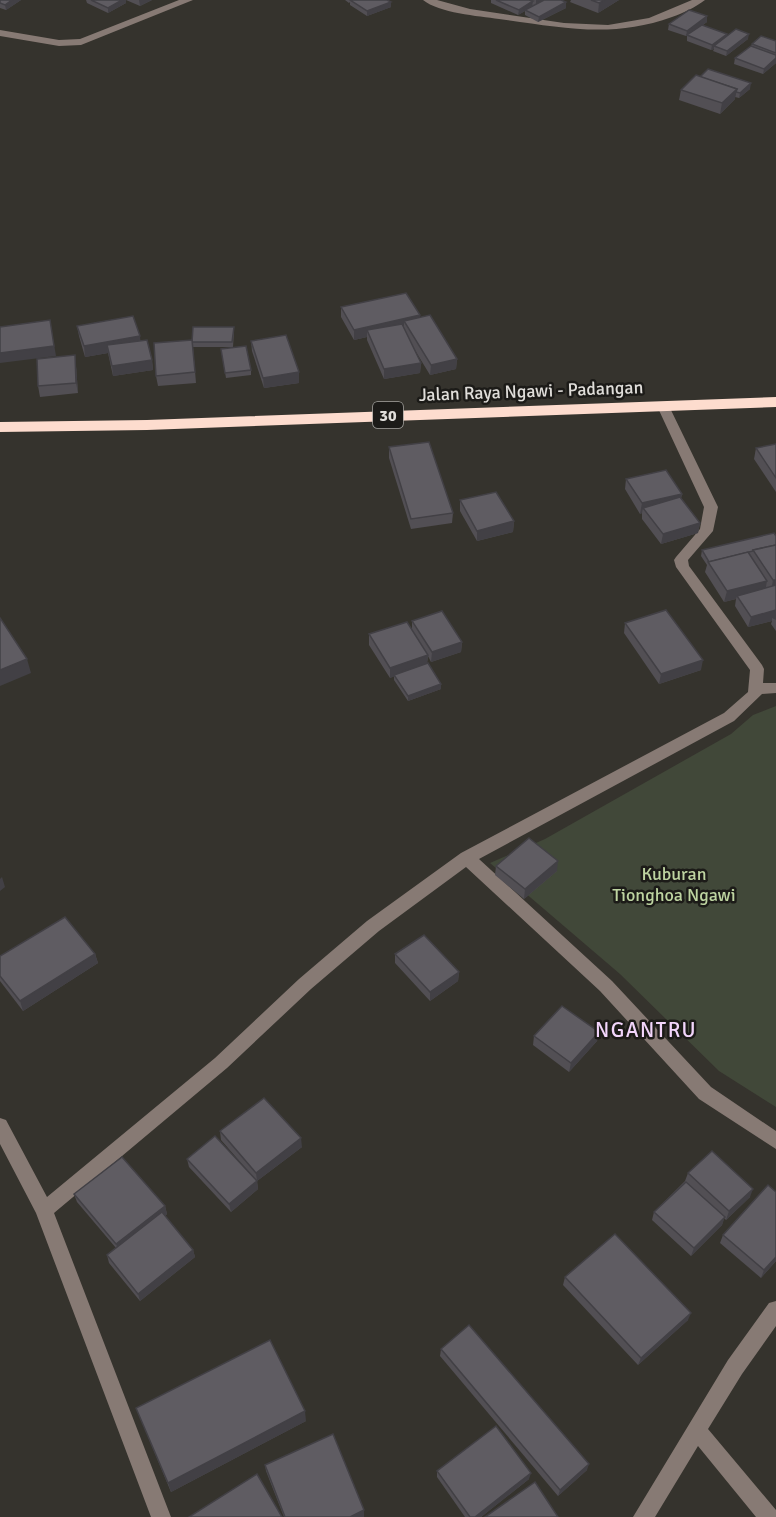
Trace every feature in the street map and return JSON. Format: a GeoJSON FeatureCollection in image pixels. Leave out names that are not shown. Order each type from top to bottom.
{"type":"FeatureCollection","features":[{"type":"Feature","properties":{"kind":"highway","name":"Jalan Raya Ngawi - Padangan"},"geometry":{"type":"LineString","coordinates":[[0,427],[147,425],[776,402]]}},
{"type":"Feature","properties":{"kind":"street"},"geometry":{"type":"LineString","coordinates":[[0,33],[59,43],[81,42],[188,0]]}},
{"type":"Feature","properties":{"kind":"street"},"geometry":{"type":"LineString","coordinates":[[428,0],[464,10],[582,29],[621,28],[652,22],[700,0]]}},
{"type":"Feature","properties":{"kind":"street"},"geometry":{"type":"LineString","coordinates":[[44,1210],[220,1063],[305,984],[374,926],[467,858],[729,717],[755,694],[757,669],[683,567],[681,560],[688,549],[706,535],[711,524],[711,507],[663,406]]}},
{"type":"Feature","properties":{"kind":"street"},"geometry":{"type":"LineString","coordinates":[[757,689],[776,688]]}},
{"type":"Feature","properties":{"kind":"street"},"geometry":{"type":"LineString","coordinates":[[467,858],[606,986],[705,1093],[776,1141]]}},
{"type":"Feature","properties":{"kind":"street"},"geometry":{"type":"LineString","coordinates":[[0,1126],[44,1210],[161,1517]]}},
{"type":"Feature","properties":{"kind":"street"},"geometry":{"type":"LineString","coordinates":[[644,1517],[696,1428],[735,1367],[776,1310]]}},
{"type":"Feature","properties":{"kind":"street"},"geometry":{"type":"LineString","coordinates":[[696,1428],[769,1517]]}},
{"type":"Feature","properties":{"kind":"green space","name":"Kuburan Tionghoa Ngawi"},"geometry":{"type":"Polygon","coordinates":[[[776,706],[776,1107],[719,1071],[620,974],[490,863],[545,839],[731,734],[753,715],[776,706]]]}},
{"type":"Feature","properties":{"kind":"building"},"geometry":{"type":"Polygon","coordinates":[[[0,0],[12,0],[5,5],[0,3],[0,0]]]}},
{"type":"Feature","properties":{"kind":"building"},"geometry":{"type":"Polygon","coordinates":[[[91,0],[122,0],[108,8],[91,0]]]}},
{"type":"Feature","properties":{"kind":"building"},"geometry":{"type":"Polygon","coordinates":[[[350,0],[387,0],[391,2],[367,11],[350,0]]]}},
{"type":"Feature","properties":{"kind":"building"},"geometry":{"type":"Polygon","coordinates":[[[496,0],[529,0],[533,1],[519,10],[496,0]]]}},
{"type":"Feature","properties":{"kind":"building"},"geometry":{"type":"Polygon","coordinates":[[[544,0],[566,2],[539,17],[525,10],[544,0]]]}},
{"type":"Feature","properties":{"kind":"building"},"geometry":{"type":"Polygon","coordinates":[[[689,10],[707,16],[687,31],[669,24],[689,10]]]}},
{"type":"Feature","properties":{"kind":"building"},"geometry":{"type":"Polygon","coordinates":[[[702,25],[727,34],[712,45],[687,35],[702,25]]]}},
{"type":"Feature","properties":{"kind":"building"},"geometry":{"type":"Polygon","coordinates":[[[736,29],[749,34],[727,51],[714,46],[736,29]]]}},
{"type":"Feature","properties":{"kind":"building"},"geometry":{"type":"Polygon","coordinates":[[[761,36],[776,41],[776,53],[752,44],[761,36]]]}},
{"type":"Feature","properties":{"kind":"building"},"geometry":{"type":"Polygon","coordinates":[[[751,46],[776,55],[776,58],[764,69],[735,58],[751,46]]]}},
{"type":"Feature","properties":{"kind":"building"},"geometry":{"type":"Polygon","coordinates":[[[708,69],[751,83],[740,93],[736,92],[737,89],[700,77],[708,69]]]}},
{"type":"Feature","properties":{"kind":"building"},"geometry":{"type":"Polygon","coordinates":[[[696,75],[737,89],[722,103],[681,90],[696,75]]]}},
{"type":"Feature","properties":{"kind":"building"},"geometry":{"type":"Polygon","coordinates":[[[406,293],[420,315],[354,330],[341,307],[406,293]]]}},
{"type":"Feature","properties":{"kind":"building"},"geometry":{"type":"Polygon","coordinates":[[[430,315],[457,359],[431,365],[404,321],[430,315]]]}},
{"type":"Feature","properties":{"kind":"building"},"geometry":{"type":"Polygon","coordinates":[[[133,316],[140,336],[84,346],[77,326],[133,316]]]}},
{"type":"Feature","properties":{"kind":"building"},"geometry":{"type":"Polygon","coordinates":[[[50,320],[54,346],[0,353],[0,327],[50,320]]]}},
{"type":"Feature","properties":{"kind":"building"},"geometry":{"type":"Polygon","coordinates":[[[402,324],[421,363],[384,369],[367,330],[402,324]]]}},
{"type":"Feature","properties":{"kind":"building"},"geometry":{"type":"Polygon","coordinates":[[[193,327],[234,327],[232,342],[192,342],[193,327]]]}},
{"type":"Feature","properties":{"kind":"building"},"geometry":{"type":"Polygon","coordinates":[[[286,335],[299,372],[263,378],[251,341],[286,335]]]}},
{"type":"Feature","properties":{"kind":"building"},"geometry":{"type":"Polygon","coordinates":[[[147,340],[152,360],[112,366],[107,345],[147,340]]]}},
{"type":"Feature","properties":{"kind":"building"},"geometry":{"type":"Polygon","coordinates":[[[192,340],[195,372],[156,376],[154,343],[192,340]]]}},
{"type":"Feature","properties":{"kind":"building"},"geometry":{"type":"Polygon","coordinates":[[[246,346],[251,370],[225,373],[221,349],[246,346]]]}},
{"type":"Feature","properties":{"kind":"building"},"geometry":{"type":"Polygon","coordinates":[[[75,355],[76,383],[38,386],[37,359],[75,355]]]}},
{"type":"Feature","properties":{"kind":"building"},"geometry":{"type":"Polygon","coordinates":[[[429,442],[453,513],[411,519],[389,447],[429,442]]]}},
{"type":"Feature","properties":{"kind":"building"},"geometry":{"type":"Polygon","coordinates":[[[776,444],[776,478],[756,448],[776,444]]]}},
{"type":"Feature","properties":{"kind":"building"},"geometry":{"type":"Polygon","coordinates":[[[666,470],[682,494],[642,503],[626,479],[666,470]]]}},
{"type":"Feature","properties":{"kind":"building"},"geometry":{"type":"Polygon","coordinates":[[[496,492],[514,521],[477,531],[460,500],[496,492]]]}},
{"type":"Feature","properties":{"kind":"building"},"geometry":{"type":"Polygon","coordinates":[[[680,497],[700,523],[663,534],[643,508],[680,497]]]}},
{"type":"Feature","properties":{"kind":"building"},"geometry":{"type":"Polygon","coordinates":[[[774,533],[776,545],[709,562],[702,550],[774,533]]]}},
{"type":"Feature","properties":{"kind":"building"},"geometry":{"type":"Polygon","coordinates":[[[776,545],[776,580],[773,580],[753,550],[776,545]]]}},
{"type":"Feature","properties":{"kind":"building"},"geometry":{"type":"Polygon","coordinates":[[[748,552],[767,581],[727,591],[708,562],[748,552]]]}},
{"type":"Feature","properties":{"kind":"building"},"geometry":{"type":"Polygon","coordinates":[[[776,585],[776,610],[751,617],[737,596],[776,585]]]}},
{"type":"Feature","properties":{"kind":"building"},"geometry":{"type":"Polygon","coordinates":[[[666,610],[703,660],[661,674],[625,623],[666,610]]]}},
{"type":"Feature","properties":{"kind":"building"},"geometry":{"type":"Polygon","coordinates":[[[442,611],[462,642],[432,652],[412,621],[442,611]]]}},
{"type":"Feature","properties":{"kind":"building"},"geometry":{"type":"Polygon","coordinates":[[[0,618],[27,659],[0,670],[0,618]]]}},
{"type":"Feature","properties":{"kind":"building"},"geometry":{"type":"Polygon","coordinates":[[[407,622],[428,655],[390,668],[369,634],[407,622]]]}},
{"type":"Feature","properties":{"kind":"building"},"geometry":{"type":"Polygon","coordinates":[[[428,663],[441,684],[408,696],[394,675],[428,663]]]}},
{"type":"Feature","properties":{"kind":"building"},"geometry":{"type":"Polygon","coordinates":[[[529,838],[558,861],[525,889],[496,866],[529,838]]]}},
{"type":"Feature","properties":{"kind":"building"},"geometry":{"type":"Polygon","coordinates":[[[65,917],[95,954],[20,1001],[0,976],[0,956],[65,917]]]}},
{"type":"Feature","properties":{"kind":"building"},"geometry":{"type":"Polygon","coordinates":[[[424,935],[459,972],[430,992],[395,954],[424,935]]]}},
{"type":"Feature","properties":{"kind":"building"},"geometry":{"type":"Polygon","coordinates":[[[562,1006],[599,1032],[571,1063],[534,1036],[562,1006]]]}},
{"type":"Feature","properties":{"kind":"building"},"geometry":{"type":"Polygon","coordinates":[[[264,1098],[301,1138],[256,1173],[220,1131],[264,1098]]]}},
{"type":"Feature","properties":{"kind":"building"},"geometry":{"type":"Polygon","coordinates":[[[215,1136],[257,1181],[229,1204],[187,1159],[215,1136]]]}},
{"type":"Feature","properties":{"kind":"building"},"geometry":{"type":"Polygon","coordinates":[[[712,1151],[753,1189],[729,1211],[688,1173],[712,1151]]]}},
{"type":"Feature","properties":{"kind":"building"},"geometry":{"type":"Polygon","coordinates":[[[122,1157],[165,1206],[116,1244],[74,1194],[122,1157]]]}},
{"type":"Feature","properties":{"kind":"building"},"geometry":{"type":"Polygon","coordinates":[[[686,1182],[725,1217],[694,1248],[654,1212],[686,1182]]]}},
{"type":"Feature","properties":{"kind":"building"},"geometry":{"type":"Polygon","coordinates":[[[768,1185],[776,1192],[776,1257],[764,1270],[723,1235],[768,1185]]]}},
{"type":"Feature","properties":{"kind":"building"},"geometry":{"type":"Polygon","coordinates":[[[162,1212],[193,1250],[138,1294],[107,1255],[162,1212]]]}},
{"type":"Feature","properties":{"kind":"building"},"geometry":{"type":"Polygon","coordinates":[[[615,1234],[691,1313],[641,1358],[565,1277],[615,1234]]]}},
{"type":"Feature","properties":{"kind":"building"},"geometry":{"type":"Polygon","coordinates":[[[469,1325],[589,1464],[560,1490],[441,1349],[469,1325]]]}},
{"type":"Feature","properties":{"kind":"building"},"geometry":{"type":"Polygon","coordinates":[[[270,1340],[305,1411],[168,1483],[136,1408],[270,1340]]]}},
{"type":"Feature","properties":{"kind":"building"},"geometry":{"type":"Polygon","coordinates":[[[496,1426],[531,1473],[475,1517],[470,1517],[437,1471],[496,1426]]]}},
{"type":"Feature","properties":{"kind":"building"},"geometry":{"type":"Polygon","coordinates":[[[333,1434],[364,1510],[350,1517],[285,1517],[265,1465],[333,1434]]]}},
{"type":"Feature","properties":{"kind":"building"},"geometry":{"type":"Polygon","coordinates":[[[257,1474],[282,1517],[189,1517],[257,1474]]]}},
{"type":"Feature","properties":{"kind":"building"},"geometry":{"type":"Polygon","coordinates":[[[535,1482],[558,1517],[485,1517],[535,1482]]]}},
{"type":"Feature","properties":{"kind":"district","name":"NGANTRU"},"geometry":{"type":"Point","coordinates":[646,1030]}}]}
